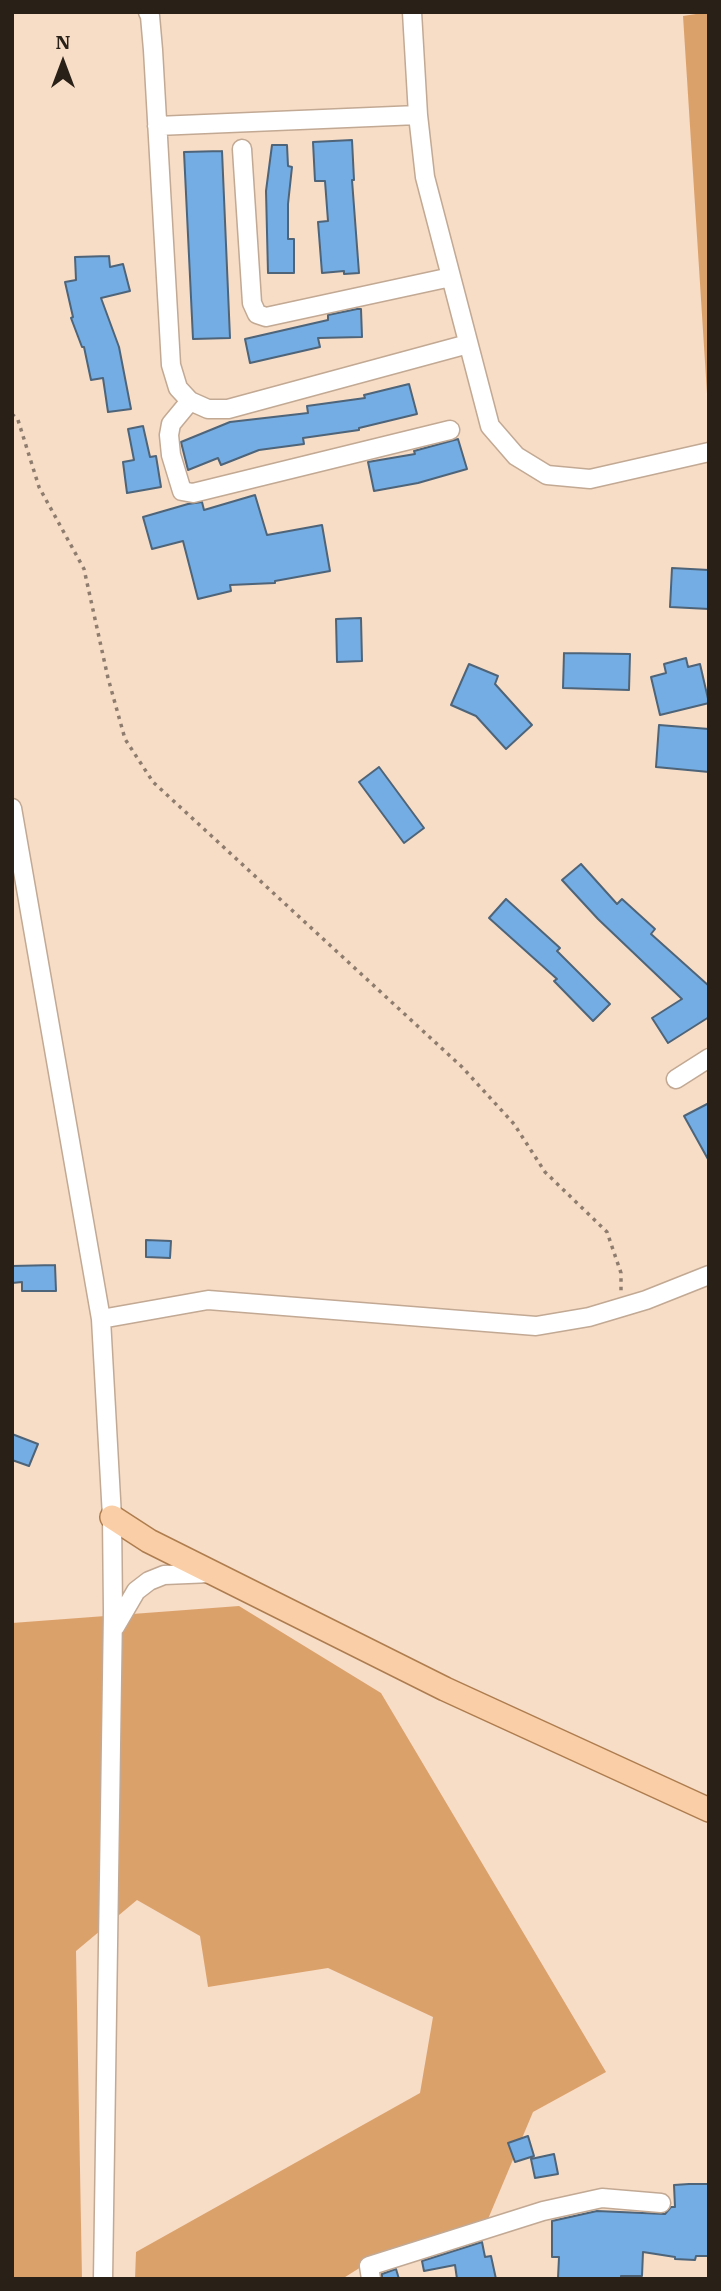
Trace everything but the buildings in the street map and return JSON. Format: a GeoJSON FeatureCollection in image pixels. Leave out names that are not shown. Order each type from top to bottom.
{"type":"FeatureCollection","features":[{"type":"Feature","properties":{"kind":"main road"},"geometry":{"type":"LineString","coordinates":[[112,1517],[149,1541],[445,1689],[709,1810]]}},
{"type":"Feature","properties":{"kind":"street"},"geometry":{"type":"LineString","coordinates":[[148,12],[171,365],[178,388],[190,401],[208,409],[228,409],[468,344]]}},
{"type":"Feature","properties":{"kind":"street"},"geometry":{"type":"LineString","coordinates":[[412,12],[418,115],[425,177],[490,426],[516,456],[547,475],[590,479],[709,452]]}},
{"type":"Feature","properties":{"kind":"street"},"geometry":{"type":"LineString","coordinates":[[157,126],[418,115]]}},
{"type":"Feature","properties":{"kind":"street"},"geometry":{"type":"LineString","coordinates":[[242,149],[252,303],[257,314],[266,317],[451,277]]}},
{"type":"Feature","properties":{"kind":"street"},"geometry":{"type":"LineString","coordinates":[[190,401],[171,424],[169,435],[171,455],[182,491],[193,493],[450,430]]}},
{"type":"Feature","properties":{"kind":"street"},"geometry":{"type":"LineString","coordinates":[[12,808],[101,1319],[112,1517],[113,1630],[103,2279]]}},
{"type":"Feature","properties":{"kind":"street"},"geometry":{"type":"LineString","coordinates":[[676,1079],[709,1058]]}},
{"type":"Feature","properties":{"kind":"street"},"geometry":{"type":"LineString","coordinates":[[101,1319],[208,1300],[518,1326],[559,1324],[620,1308],[709,1275]]}},
{"type":"Feature","properties":{"kind":"street"},"geometry":{"type":"LineString","coordinates":[[113,1630],[131,1597],[149,1581],[164,1575],[212,1573]]}},
{"type":"Feature","properties":{"kind":"street"},"geometry":{"type":"LineString","coordinates":[[371,2279],[369,2266],[543,2211],[602,2198],[661,2203]]}},
{"type":"Feature","properties":{"kind":"path"},"geometry":{"type":"LineString","coordinates":[[12,414],[18,420],[39,487],[84,569],[108,678],[125,739],[153,782],[462,1067],[513,1124],[545,1172],[607,1232],[621,1273],[620,1308]]}},
{"type":"Feature","properties":{"kind":"shaded area"},"geometry":{"type":"Polygon","coordinates":[[[709,12],[709,425],[683,16],[709,12]]]}},
{"type":"Feature","properties":{"kind":"shaded area"},"geometry":{"type":"Polygon","coordinates":[[[239,1606],[381,1693],[606,2072],[533,2112],[488,2219],[369,2262],[342,2279],[135,2279],[136,2252],[420,2093],[433,2017],[328,1968],[208,1987],[200,1936],[137,1900],[76,1951],[82,2279],[12,2279],[12,1623],[239,1606]]]}}]}
